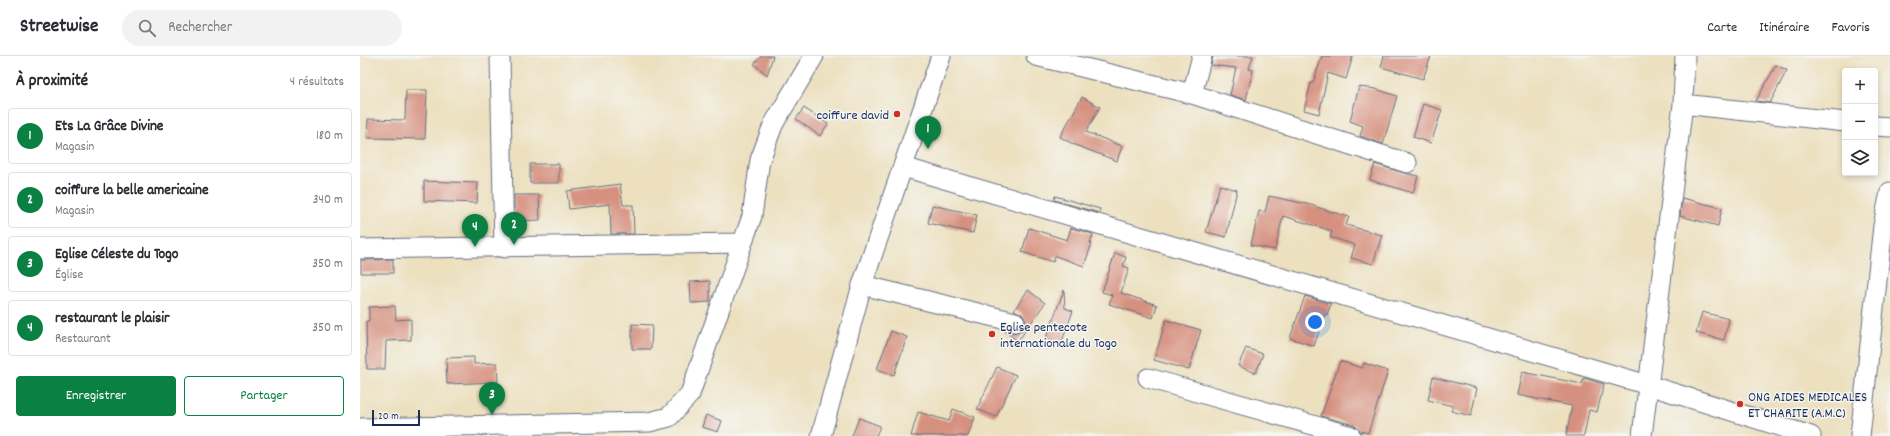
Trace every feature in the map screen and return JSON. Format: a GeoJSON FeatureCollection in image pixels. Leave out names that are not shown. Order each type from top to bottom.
{"type":"FeatureCollection","features":[{"type":"Feature","properties":{"kind":"street"},"geometry":{"type":"LineString","coordinates":[[500,56],[504,248]]}},
{"type":"Feature","properties":{"kind":"street"},"geometry":{"type":"LineString","coordinates":[[360,428],[470,431],[649,422],[669,416],[690,394],[741,243],[752,216],[760,160],[773,125],[814,56]]}},
{"type":"Feature","properties":{"kind":"street"},"geometry":{"type":"LineString","coordinates":[[821,436],[862,285],[941,56]]}},
{"type":"Feature","properties":{"kind":"street"},"geometry":{"type":"LineString","coordinates":[[1036,56],[1192,94],[1406,163]]}},
{"type":"Feature","properties":{"kind":"street"},"geometry":{"type":"LineString","coordinates":[[1192,94],[1202,56]]}},
{"type":"Feature","properties":{"kind":"street"},"geometry":{"type":"LineString","coordinates":[[1642,436],[1682,104],[1685,56]]}},
{"type":"Feature","properties":{"kind":"street"},"geometry":{"type":"LineString","coordinates":[[1682,104],[1842,122]]}},
{"type":"Feature","properties":{"kind":"street"},"geometry":{"type":"LineString","coordinates":[[1878,126],[1890,127]]}},
{"type":"Feature","properties":{"kind":"street"},"geometry":{"type":"LineString","coordinates":[[903,167],[1648,385],[1811,436]]}},
{"type":"Feature","properties":{"kind":"street"},"geometry":{"type":"LineString","coordinates":[[1860,436],[1887,229],[1890,192]]}},
{"type":"Feature","properties":{"kind":"street"},"geometry":{"type":"LineString","coordinates":[[360,249],[504,248],[741,243]]}},
{"type":"Feature","properties":{"kind":"street"},"geometry":{"type":"LineString","coordinates":[[862,285],[1015,322]]}},
{"type":"Feature","properties":{"kind":"street"},"geometry":{"type":"LineString","coordinates":[[1148,378],[1351,436]]}},
{"type":"Feature","properties":{"kind":"building"},"geometry":{"type":"Polygon","coordinates":[[[761,56],[773,56],[767,75],[754,64],[761,56]]]}},
{"type":"Feature","properties":{"kind":"building"},"geometry":{"type":"Polygon","coordinates":[[[1213,56],[1253,56],[1249,69],[1253,70],[1246,100],[1230,95],[1236,68],[1211,65],[1213,56]]]}},
{"type":"Feature","properties":{"kind":"building"},"geometry":{"type":"Polygon","coordinates":[[[1322,56],[1353,56],[1346,79],[1328,73],[1319,114],[1304,110],[1311,83],[1313,83],[1322,56]]]}},
{"type":"Feature","properties":{"kind":"building"},"geometry":{"type":"Polygon","coordinates":[[[1384,56],[1431,56],[1423,79],[1381,67],[1384,56]]]}},
{"type":"Feature","properties":{"kind":"building"},"geometry":{"type":"Polygon","coordinates":[[[1776,65],[1787,70],[1770,103],[1756,101],[1776,65]]]}},
{"type":"Feature","properties":{"kind":"building"},"geometry":{"type":"Polygon","coordinates":[[[1359,87],[1376,89],[1397,96],[1383,144],[1360,136],[1363,126],[1350,121],[1359,87]]]}},
{"type":"Feature","properties":{"kind":"building"},"geometry":{"type":"Polygon","coordinates":[[[406,90],[427,90],[425,139],[367,138],[368,119],[405,120],[406,90]]]}},
{"type":"Feature","properties":{"kind":"building"},"geometry":{"type":"Polygon","coordinates":[[[1082,97],[1100,107],[1086,132],[1122,146],[1117,161],[1073,144],[1060,137],[1082,97]]]}},
{"type":"Feature","properties":{"kind":"building"},"geometry":{"type":"Polygon","coordinates":[[[1423,104],[1442,110],[1431,143],[1413,137],[1423,104]]]}},
{"type":"Feature","properties":{"kind":"building"},"geometry":{"type":"Polygon","coordinates":[[[804,108],[828,124],[820,136],[796,119],[804,108]]]}},
{"type":"Feature","properties":{"kind":"building"},"geometry":{"type":"Polygon","coordinates":[[[530,164],[559,164],[559,183],[530,183],[530,164]]]}},
{"type":"Feature","properties":{"kind":"building"},"geometry":{"type":"Polygon","coordinates":[[[1375,164],[1418,176],[1413,193],[1370,180],[1375,164]]]}},
{"type":"Feature","properties":{"kind":"building"},"geometry":{"type":"Polygon","coordinates":[[[424,181],[478,183],[477,203],[424,201],[424,181]]]}},
{"type":"Feature","properties":{"kind":"building"},"geometry":{"type":"Polygon","coordinates":[[[620,184],[623,205],[633,205],[634,234],[611,234],[610,204],[569,209],[567,191],[620,184]]]}},
{"type":"Feature","properties":{"kind":"building"},"geometry":{"type":"Polygon","coordinates":[[[1220,185],[1237,190],[1226,237],[1206,232],[1220,185]]]}},
{"type":"Feature","properties":{"kind":"building"},"geometry":{"type":"Polygon","coordinates":[[[514,195],[539,195],[540,220],[514,221],[514,195]]]}},
{"type":"Feature","properties":{"kind":"building"},"geometry":{"type":"Polygon","coordinates":[[[1055,196],[1100,209],[1099,213],[1054,200],[1055,196]]]}},
{"type":"Feature","properties":{"kind":"building"},"geometry":{"type":"Polygon","coordinates":[[[1269,196],[1307,204],[1349,217],[1346,225],[1382,235],[1373,264],[1351,258],[1355,245],[1330,237],[1332,231],[1283,216],[1275,250],[1251,245],[1259,211],[1265,212],[1269,196]]]}},
{"type":"Feature","properties":{"kind":"building"},"geometry":{"type":"Polygon","coordinates":[[[1682,198],[1722,208],[1718,226],[1680,216],[1682,198]]]}},
{"type":"Feature","properties":{"kind":"building"},"geometry":{"type":"Polygon","coordinates":[[[932,205],[977,215],[973,233],[928,223],[932,205]]]}},
{"type":"Feature","properties":{"kind":"building"},"geometry":{"type":"Polygon","coordinates":[[[1029,228],[1067,240],[1071,228],[1093,234],[1090,243],[1092,243],[1084,266],[1055,256],[1053,262],[1022,252],[1029,228]]]}},
{"type":"Feature","properties":{"kind":"building"},"geometry":{"type":"Polygon","coordinates":[[[1115,253],[1126,257],[1123,266],[1129,268],[1121,293],[1157,305],[1153,318],[1109,304],[1112,295],[1102,292],[1115,253]]]}},
{"type":"Feature","properties":{"kind":"building"},"geometry":{"type":"Polygon","coordinates":[[[393,259],[393,273],[361,273],[361,260],[393,259]]]}},
{"type":"Feature","properties":{"kind":"building"},"geometry":{"type":"Polygon","coordinates":[[[710,281],[710,302],[691,303],[690,282],[710,281]]]}},
{"type":"Feature","properties":{"kind":"building"},"geometry":{"type":"Polygon","coordinates":[[[1028,290],[1045,303],[1018,341],[1004,331],[1018,333],[1026,324],[1022,314],[1014,310],[1028,290]]]}},
{"type":"Feature","properties":{"kind":"building"},"geometry":{"type":"Polygon","coordinates":[[[1064,290],[1065,308],[1073,311],[1061,344],[1046,338],[1064,290]]]}},
{"type":"Feature","properties":{"kind":"building"},"geometry":{"type":"Polygon","coordinates":[[[1305,296],[1331,304],[1327,315],[1325,314],[1314,346],[1290,338],[1305,296]]]}},
{"type":"Feature","properties":{"kind":"building"},"geometry":{"type":"Polygon","coordinates":[[[395,306],[396,320],[411,319],[411,340],[386,341],[385,369],[367,369],[366,321],[369,321],[369,307],[395,306]]]}},
{"type":"Feature","properties":{"kind":"building"},"geometry":{"type":"Polygon","coordinates":[[[1702,312],[1729,319],[1724,340],[1696,333],[1702,312]]]}},
{"type":"Feature","properties":{"kind":"building"},"geometry":{"type":"Polygon","coordinates":[[[1166,320],[1201,330],[1189,370],[1154,360],[1166,320]]]}},
{"type":"Feature","properties":{"kind":"building"},"geometry":{"type":"Polygon","coordinates":[[[632,324],[652,325],[651,349],[632,349],[632,324]]]}},
{"type":"Feature","properties":{"kind":"building"},"geometry":{"type":"Polygon","coordinates":[[[891,331],[907,337],[894,375],[877,369],[891,331]]]}},
{"type":"Feature","properties":{"kind":"building"},"geometry":{"type":"Polygon","coordinates":[[[1246,348],[1263,354],[1256,373],[1238,366],[1246,348]]]}},
{"type":"Feature","properties":{"kind":"building"},"geometry":{"type":"Polygon","coordinates":[[[474,357],[474,364],[497,363],[498,382],[447,384],[446,358],[474,357]]]}},
{"type":"Feature","properties":{"kind":"building"},"geometry":{"type":"Polygon","coordinates":[[[1340,361],[1362,368],[1364,363],[1388,371],[1368,433],[1360,431],[1354,425],[1321,416],[1340,361]]]}},
{"type":"Feature","properties":{"kind":"building"},"geometry":{"type":"Polygon","coordinates":[[[997,367],[1016,375],[996,417],[977,409],[997,367]]]}},
{"type":"Feature","properties":{"kind":"building"},"geometry":{"type":"Polygon","coordinates":[[[1522,372],[1582,384],[1584,378],[1604,384],[1597,412],[1589,410],[1584,436],[1566,436],[1572,406],[1517,395],[1522,372]]]}},
{"type":"Feature","properties":{"kind":"building"},"geometry":{"type":"Polygon","coordinates":[[[1433,377],[1477,388],[1471,416],[1451,411],[1453,406],[1428,400],[1433,377]]]}},
{"type":"Feature","properties":{"kind":"building"},"geometry":{"type":"Polygon","coordinates":[[[953,409],[975,417],[968,436],[911,436],[918,412],[949,421],[953,409]]]}},
{"type":"Feature","properties":{"kind":"building"},"geometry":{"type":"Polygon","coordinates":[[[706,415],[722,421],[718,432],[702,427],[706,415]]]}},
{"type":"Feature","properties":{"kind":"building"},"geometry":{"type":"Polygon","coordinates":[[[859,418],[880,426],[876,436],[852,436],[859,418]]]}},
{"type":"Feature","properties":{"kind":"place","name":"coiffure david"},"geometry":{"type":"Point","coordinates":[897,114]}},
{"type":"Feature","properties":{"kind":"place","name":"Ets La Grâce Divine"},"geometry":{"type":"Point","coordinates":[928,149]}},
{"type":"Feature","properties":{"kind":"place","name":"coiffure la belle americaine"},"geometry":{"type":"Point","coordinates":[514,245]}},
{"type":"Feature","properties":{"kind":"place","name":"restaurant le plaisir"},"geometry":{"type":"Point","coordinates":[475,247]}},
{"type":"Feature","properties":{"kind":"place","name":"Eglise pentecote internationale du Togo"},"geometry":{"type":"Point","coordinates":[992,334]}},
{"type":"Feature","properties":{"kind":"place","name":"ONG AIDES MEDICALES ET CHARITE (A.M.C)"},"geometry":{"type":"Point","coordinates":[1740,404]}},
{"type":"Feature","properties":{"kind":"place","name":"Eglise Céleste du Togo"},"geometry":{"type":"Point","coordinates":[492,415]}}]}
